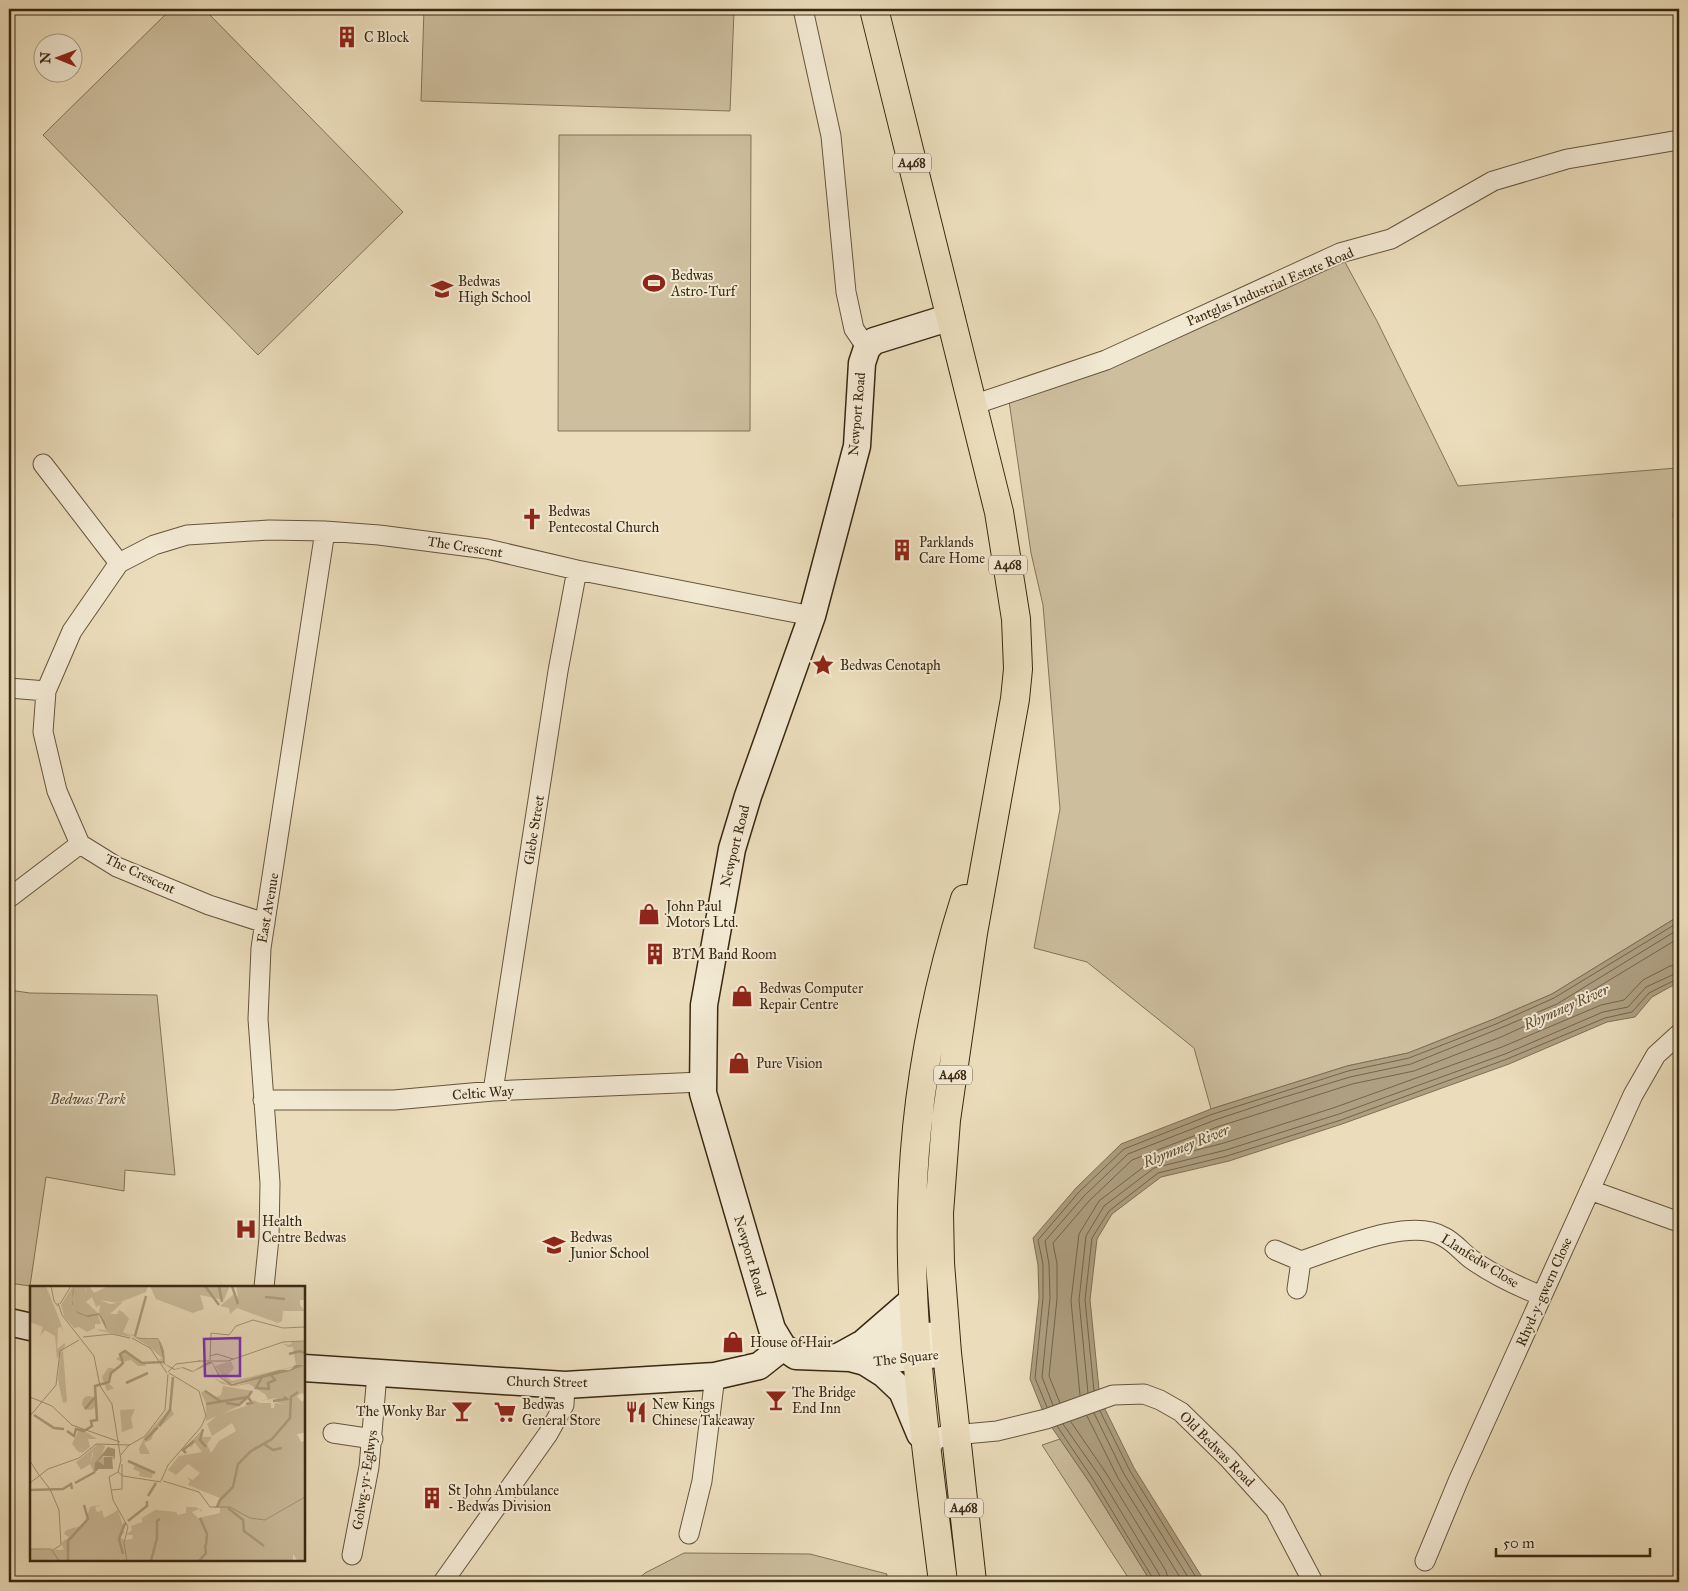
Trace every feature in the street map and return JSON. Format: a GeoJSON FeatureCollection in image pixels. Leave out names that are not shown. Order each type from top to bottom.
{"type":"FeatureCollection","features":[{"type":"Feature","properties":{"kind":"main road","name":"A468"},"geometry":{"type":"LineString","coordinates":[[874,9],[974,404],[999,512],[1018,642],[1015,699],[992,817],[973,934],[940,1172],[938,1234],[946,1344],[972,1582]]}},
{"type":"Feature","properties":{"kind":"main road"},"geometry":{"type":"LineString","coordinates":[[943,1582],[926,1451],[914,1299],[912,1204],[926,1059],[949,949],[992,817]]}},
{"type":"Feature","properties":{"kind":"street"},"geometry":{"type":"LineString","coordinates":[[803,9],[831,136],[846,292],[854,329],[867,348],[874,341],[951,317]]}},
{"type":"Feature","properties":{"kind":"street","name":"Pantglas Industrial Estate Road"},"geometry":{"type":"LineString","coordinates":[[974,404],[1106,360],[1340,253],[1391,239],[1493,181],[1566,159],[1679,140]]}},
{"type":"Feature","properties":{"kind":"street","name":"Newport Road"},"geometry":{"type":"LineString","coordinates":[[783,1347],[768,1319],[711,1122],[702,1082],[704,1005],[732,849],[748,796],[812,616],[857,446],[862,364],[867,348]]}},
{"type":"Feature","properties":{"kind":"street"},"geometry":{"type":"LineString","coordinates":[[43,464],[119,563]]}},
{"type":"Feature","properties":{"kind":"street","name":"The Crescent"},"geometry":{"type":"LineString","coordinates":[[265,923],[208,904],[117,867],[80,844],[57,791],[43,732],[46,691],[72,631],[119,563],[154,545],[187,535],[269,530],[325,531],[379,535],[471,547],[577,570],[812,616]]}},
{"type":"Feature","properties":{"kind":"street","name":"East Avenue"},"geometry":{"type":"LineString","coordinates":[[264,1286],[269,1238],[270,1183],[258,1019],[261,948],[325,531]]}},
{"type":"Feature","properties":{"kind":"street","name":"Glebe Street"},"geometry":{"type":"LineString","coordinates":[[493,1091],[558,671],[577,570]]}},
{"type":"Feature","properties":{"kind":"street"},"geometry":{"type":"LineString","coordinates":[[9,688],[46,691]]}},
{"type":"Feature","properties":{"kind":"street"},"geometry":{"type":"LineString","coordinates":[[9,898],[80,844]]}},
{"type":"Feature","properties":{"kind":"street","name":"Rhyd-y-gwern Close"},"geometry":{"type":"LineString","coordinates":[[1425,1561],[1459,1479],[1633,1096],[1656,1055],[1679,1034]]}},
{"type":"Feature","properties":{"kind":"street","name":"Celtic Way"},"geometry":{"type":"LineString","coordinates":[[263,1100],[394,1100],[493,1091],[702,1082]]}},
{"type":"Feature","properties":{"kind":"street"},"geometry":{"type":"LineString","coordinates":[[1590,1190],[1679,1222]]}},
{"type":"Feature","properties":{"kind":"street","name":"Llanfedw Close"},"geometry":{"type":"LineString","coordinates":[[1301,1261],[1387,1232],[1423,1230],[1444,1236],[1471,1259],[1510,1282],[1542,1296]]}},
{"type":"Feature","properties":{"kind":"street"},"geometry":{"type":"LineString","coordinates":[[1275,1250],[1301,1261],[1297,1289]]}},
{"type":"Feature","properties":{"kind":"street"},"geometry":{"type":"LineString","coordinates":[[855,1355],[914,1299]]}},
{"type":"Feature","properties":{"kind":"street"},"geometry":{"type":"LineString","coordinates":[[9,1322],[30,1327]]}},
{"type":"Feature","properties":{"kind":"street","name":"The Square"},"geometry":{"type":"LineString","coordinates":[[855,1355],[946,1344]]}},
{"type":"Feature","properties":{"kind":"street"},"geometry":{"type":"LineString","coordinates":[[783,1347],[796,1356],[804,1358],[855,1355],[884,1374],[902,1391],[926,1451]]}},
{"type":"Feature","properties":{"kind":"street","name":"Church Street"},"geometry":{"type":"LineString","coordinates":[[305,1368],[565,1385],[715,1376],[759,1366],[783,1347]]}},
{"type":"Feature","properties":{"kind":"street","name":"Golwg-yr-Eglwys"},"geometry":{"type":"LineString","coordinates":[[352,1555],[364,1502],[373,1439],[377,1374]]}},
{"type":"Feature","properties":{"kind":"street"},"geometry":{"type":"LineString","coordinates":[[689,1534],[702,1481],[715,1376]]}},
{"type":"Feature","properties":{"kind":"street"},"geometry":{"type":"LineString","coordinates":[[443,1582],[548,1434],[564,1405],[565,1385]]}},
{"type":"Feature","properties":{"kind":"street","name":"Old Bedwas Road"},"geometry":{"type":"LineString","coordinates":[[926,1451],[936,1440],[944,1436],[997,1432],[1046,1419],[1100,1399],[1129,1393],[1144,1394],[1160,1400],[1181,1412],[1228,1458],[1275,1510],[1312,1582]]}},
{"type":"Feature","properties":{"kind":"street"},"geometry":{"type":"LineString","coordinates":[[333,1433],[373,1439]]}},
{"type":"Feature","properties":{"kind":"green space"},"geometry":{"type":"Polygon","coordinates":[[[171,9],[204,9],[403,212],[258,355],[43,135],[171,9]]]}},
{"type":"Feature","properties":{"kind":"green space"},"geometry":{"type":"Polygon","coordinates":[[[424,9],[734,11],[730,111],[421,101],[424,9]]]}},
{"type":"Feature","properties":{"kind":"green space","name":"Bedwas Astro-Turf"},"geometry":{"type":"Polygon","coordinates":[[[559,135],[751,135],[750,431],[558,431],[559,135]]]}},
{"type":"Feature","properties":{"kind":"green space"},"geometry":{"type":"Polygon","coordinates":[[[1340,253],[1377,321],[1458,486],[1676,468],[1673,517],[1679,529],[1679,916],[1552,994],[1494,1019],[1408,1053],[1347,1066],[1211,1109],[1194,1048],[1087,962],[1034,948],[1060,809],[1043,605],[1031,553],[1008,394],[1340,253]]]}},
{"type":"Feature","properties":{"kind":"green space","name":"Bedwas Park"},"geometry":{"type":"Polygon","coordinates":[[[9,990],[30,993],[157,995],[175,1175],[125,1170],[124,1191],[46,1177],[30,1286],[9,1283],[9,990]]]}},
{"type":"Feature","properties":{"kind":"green space"},"geometry":{"type":"Polygon","coordinates":[[[1060,1439],[1090,1483],[1151,1582],[1131,1582],[1042,1445],[1060,1439]]]}},
{"type":"Feature","properties":{"kind":"green space"},"geometry":{"type":"Polygon","coordinates":[[[684,1553],[810,1554],[887,1574],[886,1582],[635,1582],[645,1573],[684,1553]]]}},
{"type":"Feature","properties":{"kind":"water","name":"Rhymney River"},"geometry":{"type":"Polygon","coordinates":[[[1679,916],[1679,982],[1652,997],[1635,1017],[1607,1022],[1509,1064],[1342,1124],[1229,1161],[1161,1177],[1112,1214],[1097,1239],[1090,1300],[1100,1399],[1134,1468],[1205,1582],[1151,1582],[1090,1483],[1046,1419],[1030,1379],[1039,1298],[1038,1265],[1033,1238],[1076,1188],[1121,1144],[1211,1109],[1274,1089],[1347,1066],[1408,1053],[1494,1019],[1552,994],[1679,916]]]}},
{"type":"Feature","properties":{"kind":"place","name":"C Block"},"geometry":{"type":"Point","coordinates":[347,37]}},
{"type":"Feature","properties":{"kind":"place","name":"Bedwas Astro-Turf"},"geometry":{"type":"Point","coordinates":[654,283]}},
{"type":"Feature","properties":{"kind":"place","name":"Bedwas High School"},"geometry":{"type":"Point","coordinates":[442,289]}},
{"type":"Feature","properties":{"kind":"place","name":"Bedwas Pentecostal Church"},"geometry":{"type":"Point","coordinates":[532,519]}},
{"type":"Feature","properties":{"kind":"place","name":"Parklands Care Home"},"geometry":{"type":"Point","coordinates":[902,550]}},
{"type":"Feature","properties":{"kind":"place","name":"Bedwas Cenotaph"},"geometry":{"type":"Point","coordinates":[823,665]}},
{"type":"Feature","properties":{"kind":"place","name":"John Paul Motors Ltd."},"geometry":{"type":"Point","coordinates":[649,914]}},
{"type":"Feature","properties":{"kind":"place","name":"BTM Band Room"},"geometry":{"type":"Point","coordinates":[655,954]}},
{"type":"Feature","properties":{"kind":"place","name":"Bedwas Computer Repair Centre"},"geometry":{"type":"Point","coordinates":[742,996]}},
{"type":"Feature","properties":{"kind":"place","name":"Pure Vision"},"geometry":{"type":"Point","coordinates":[739,1063]}},
{"type":"Feature","properties":{"kind":"place","name":"Health Centre Bedwas"},"geometry":{"type":"Point","coordinates":[246,1229]}},
{"type":"Feature","properties":{"kind":"place","name":"Bedwas Junior School"},"geometry":{"type":"Point","coordinates":[554,1245]}},
{"type":"Feature","properties":{"kind":"place","name":"House of Hair"},"geometry":{"type":"Point","coordinates":[733,1342]}},
{"type":"Feature","properties":{"kind":"place","name":"The Bridge End Inn"},"geometry":{"type":"Point","coordinates":[776,1400]}},
{"type":"Feature","properties":{"kind":"place","name":"The Wonky Bar"},"geometry":{"type":"Point","coordinates":[462,1411]}},
{"type":"Feature","properties":{"kind":"place","name":"Bedwas General Store"},"geometry":{"type":"Point","coordinates":[505,1412]}},
{"type":"Feature","properties":{"kind":"place","name":"New Kings Chinese Takeaway"},"geometry":{"type":"Point","coordinates":[636,1412]}},
{"type":"Feature","properties":{"kind":"place","name":"St John Ambulance - Bedwas Division"},"geometry":{"type":"Point","coordinates":[432,1498]}}]}
